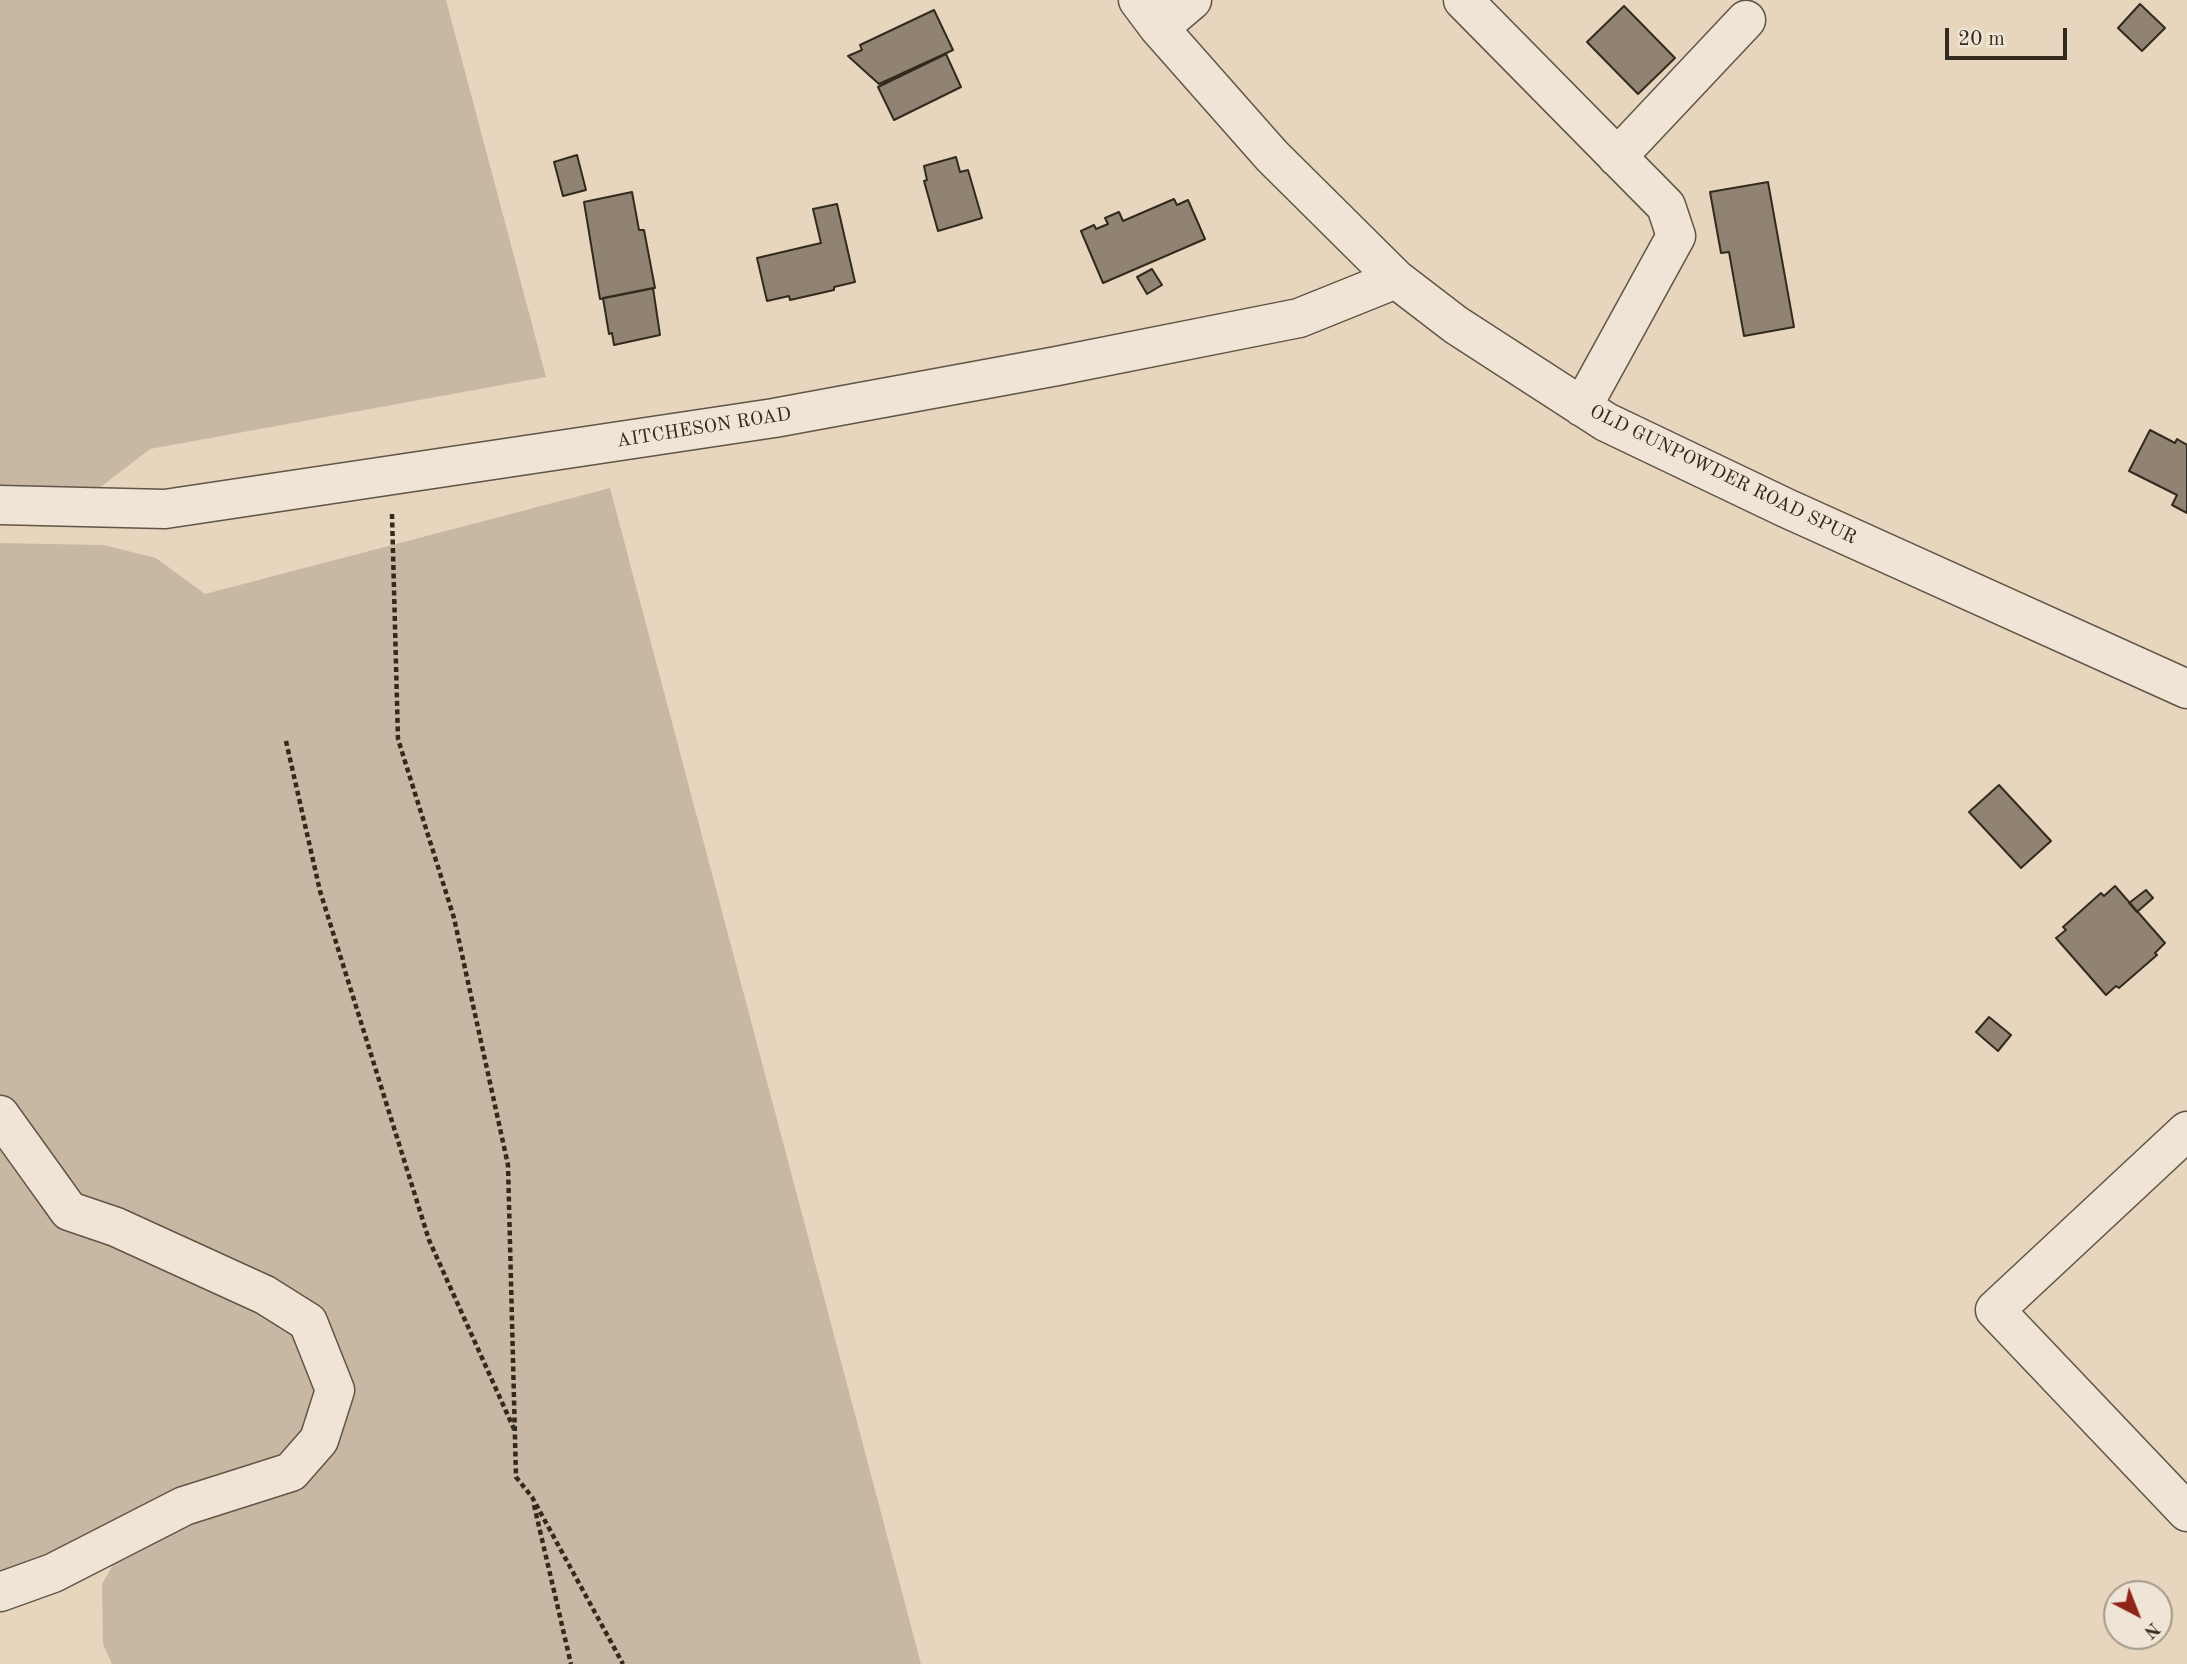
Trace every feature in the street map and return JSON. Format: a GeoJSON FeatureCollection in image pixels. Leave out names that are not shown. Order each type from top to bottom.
{"type":"FeatureCollection","features":[{"type":"Feature","properties":{"kind":"street"},"geometry":{"type":"LineString","coordinates":[[1148,14],[1192,0]]}},
{"type":"Feature","properties":{"kind":"street"},"geometry":{"type":"LineString","coordinates":[[1464,0],[1666,206],[1676,236],[1582,407]]}},
{"type":"Feature","properties":{"kind":"street","name":"OLD GUNPOWDER ROAD SPUR"},"geometry":{"type":"LineString","coordinates":[[1148,14],[1272,156],[1396,279],[1457,325],[1582,407],[1606,422],[1786,508],[2187,689]]}},
{"type":"Feature","properties":{"kind":"street"},"geometry":{"type":"LineString","coordinates":[[1617,156],[1746,20]]}},
{"type":"Feature","properties":{"kind":"street","name":"AITCHESON ROAD"},"geometry":{"type":"LineString","coordinates":[[0,505],[165,509],[774,418],[1299,318],[1396,279]]}},
{"type":"Feature","properties":{"kind":"street"},"geometry":{"type":"LineString","coordinates":[[0,1115],[69,1211],[116,1227],[265,1294],[308,1322],[335,1390],[319,1440],[290,1472],[184,1506],[53,1573],[0,1592]]}},
{"type":"Feature","properties":{"kind":"street"},"geometry":{"type":"LineString","coordinates":[[2187,1132],[1995,1310],[2187,1512]]}},
{"type":"Feature","properties":{"kind":"path"},"geometry":{"type":"LineString","coordinates":[[391,475],[398,739],[454,918],[508,1165],[516,1477],[532,1497],[622,1664]]}},
{"type":"Feature","properties":{"kind":"path"},"geometry":{"type":"LineString","coordinates":[[286,741],[320,891],[429,1240],[516,1433]]}},
{"type":"Feature","properties":{"kind":"path"},"geometry":{"type":"LineString","coordinates":[[532,1497],[571,1664]]}},
{"type":"Feature","properties":{"kind":"shaded area"},"geometry":{"type":"Polygon","coordinates":[[[0,0],[446,0],[546,377],[150,449],[98,489],[0,488],[0,0]]]}},
{"type":"Feature","properties":{"kind":"shaded area"},"geometry":{"type":"Polygon","coordinates":[[[610,488],[921,1664],[112,1664],[103,1644],[102,1584],[120,1553],[0,1599],[0,543],[103,545],[156,558],[205,594],[610,488]]]}},
{"type":"Feature","properties":{"kind":"building"},"geometry":{"type":"Polygon","coordinates":[[[2140,4],[2165,28],[2142,51],[2118,28],[2140,4]]]}},
{"type":"Feature","properties":{"kind":"building"},"geometry":{"type":"Polygon","coordinates":[[[1624,6],[1675,58],[1638,94],[1587,42],[1624,6]]]}},
{"type":"Feature","properties":{"kind":"building"},"geometry":{"type":"Polygon","coordinates":[[[934,10],[953,50],[879,84],[848,56],[862,50],[860,45],[934,10]]]}},
{"type":"Feature","properties":{"kind":"building"},"geometry":{"type":"Polygon","coordinates":[[[946,54],[961,87],[894,120],[878,87],[946,54]]]}},
{"type":"Feature","properties":{"kind":"building"},"geometry":{"type":"Polygon","coordinates":[[[577,155],[586,190],[563,196],[554,162],[577,155]]]}},
{"type":"Feature","properties":{"kind":"building"},"geometry":{"type":"Polygon","coordinates":[[[956,157],[960,172],[968,170],[982,218],[938,231],[924,181],[927,180],[924,166],[956,157]]]}},
{"type":"Feature","properties":{"kind":"building"},"geometry":{"type":"Polygon","coordinates":[[[1768,182],[1794,327],[1744,336],[1729,252],[1721,253],[1710,192],[1768,182]]]}},
{"type":"Feature","properties":{"kind":"building"},"geometry":{"type":"Polygon","coordinates":[[[632,192],[639,230],[644,230],[655,288],[600,299],[584,202],[632,192]]]}},
{"type":"Feature","properties":{"kind":"building"},"geometry":{"type":"Polygon","coordinates":[[[1174,199],[1177,205],[1188,200],[1205,239],[1103,283],[1081,231],[1094,225],[1096,229],[1108,224],[1105,218],[1119,212],[1123,221],[1174,199]]]}},
{"type":"Feature","properties":{"kind":"building"},"geometry":{"type":"Polygon","coordinates":[[[837,204],[855,282],[834,287],[834,290],[790,300],[789,296],[767,301],[757,258],[821,243],[813,209],[837,204]]]}},
{"type":"Feature","properties":{"kind":"building"},"geometry":{"type":"Polygon","coordinates":[[[1152,269],[1162,285],[1147,294],[1137,277],[1152,269]]]}},
{"type":"Feature","properties":{"kind":"building"},"geometry":{"type":"Polygon","coordinates":[[[653,288],[660,335],[614,345],[612,333],[609,334],[603,298],[653,288]]]}},
{"type":"Feature","properties":{"kind":"building"},"geometry":{"type":"Polygon","coordinates":[[[2150,430],[2175,443],[2177,439],[2187,445],[2187,513],[2172,505],[2177,495],[2129,471],[2150,430]]]}},
{"type":"Feature","properties":{"kind":"building"},"geometry":{"type":"Polygon","coordinates":[[[1999,785],[2051,841],[2021,868],[1969,812],[1999,785]]]}},
{"type":"Feature","properties":{"kind":"building"},"geometry":{"type":"Polygon","coordinates":[[[2115,886],[2165,943],[2155,953],[2157,955],[2119,988],[2116,986],[2106,995],[2056,938],[2066,930],[2063,927],[2101,893],[2104,896],[2115,886]]]}},
{"type":"Feature","properties":{"kind":"building"},"geometry":{"type":"Polygon","coordinates":[[[2146,890],[2153,898],[2137,912],[2129,903],[2146,890]]]}},
{"type":"Feature","properties":{"kind":"building"},"geometry":{"type":"Polygon","coordinates":[[[1989,1017],[2011,1035],[1998,1051],[1976,1032],[1989,1017]]]}}]}
